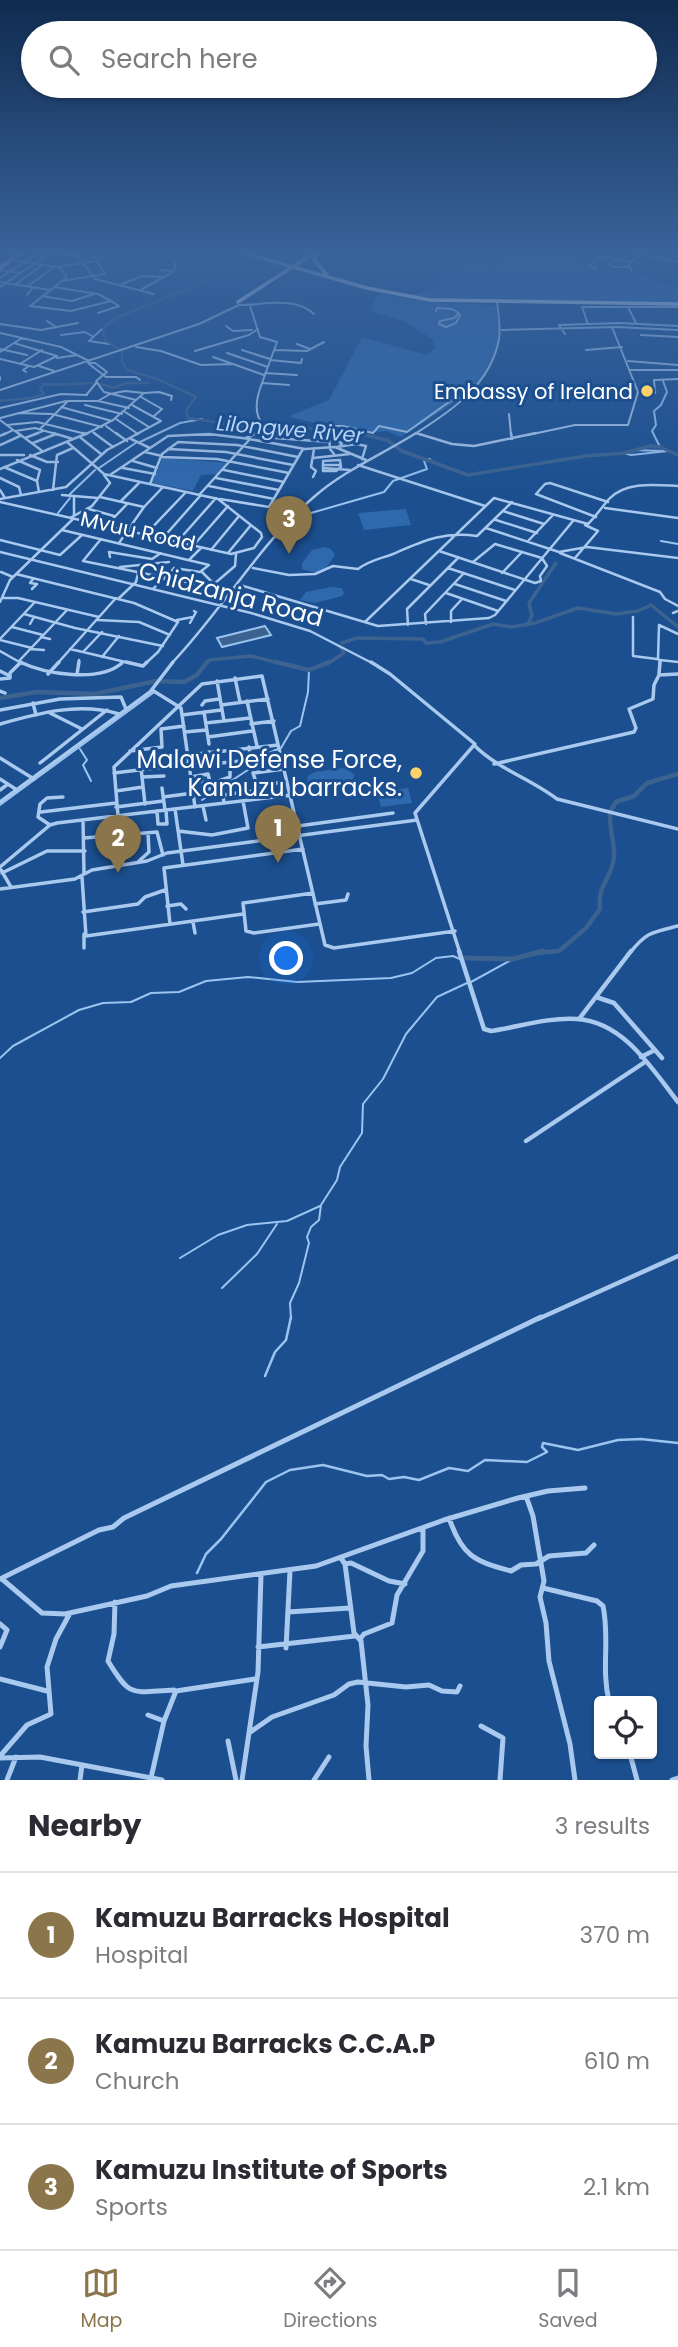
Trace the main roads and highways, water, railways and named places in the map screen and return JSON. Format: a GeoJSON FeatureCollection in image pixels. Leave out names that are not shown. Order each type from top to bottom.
{"type":"FeatureCollection","features":[{"type":"Feature","properties":{"kind":"waterway"},"geometry":{"type":"LineString","coordinates":[[94,336],[89,341],[109,344]]}},
{"type":"Feature","properties":{"kind":"waterway","name":"Lilongwe River"},"geometry":{"type":"LineString","coordinates":[[104,336],[105,340],[122,351],[122,362],[127,370],[157,379],[196,397],[186,410],[188,418],[265,430],[308,428],[364,435]]}},
{"type":"Feature","properties":{"kind":"waterway"},"geometry":{"type":"LineString","coordinates":[[660,447],[652,431],[656,425],[654,411],[661,405],[667,392],[663,381]]}},
{"type":"Feature","properties":{"kind":"waterway"},"geometry":{"type":"LineString","coordinates":[[0,401],[44,394],[40,389],[44,384],[88,383],[113,388],[127,383],[148,383]]}},
{"type":"Feature","properties":{"kind":"waterway"},"geometry":{"type":"LineString","coordinates":[[140,442],[180,423],[202,419]]}},
{"type":"Feature","properties":{"kind":"waterway","name":"Lilongwe River"},"geometry":{"type":"LineString","coordinates":[[356,433],[387,440],[402,451],[468,475],[586,456],[624,453],[650,446],[660,447],[678,455]]}},
{"type":"Feature","properties":{"kind":"waterway"},"geometry":{"type":"LineString","coordinates":[[99,468],[137,442]]}},
{"type":"Feature","properties":{"kind":"waterway"},"geometry":{"type":"LineString","coordinates":[[632,450],[666,451]]}},
{"type":"Feature","properties":{"kind":"waterway"},"geometry":{"type":"LineString","coordinates":[[624,453],[631,455],[668,451]]}},
{"type":"Feature","properties":{"kind":"waterway"},"geometry":{"type":"LineString","coordinates":[[297,517],[384,492],[393,481],[427,469],[424,461],[430,459]]}},
{"type":"Feature","properties":{"kind":"waterway"},"geometry":{"type":"LineString","coordinates":[[70,494],[95,470]]}},
{"type":"Feature","properties":{"kind":"waterway"},"geometry":{"type":"LineString","coordinates":[[58,513],[70,498]]}},
{"type":"Feature","properties":{"kind":"waterway"},"geometry":{"type":"LineString","coordinates":[[661,541],[678,544]]}},
{"type":"Feature","properties":{"kind":"waterway"},"geometry":{"type":"LineString","coordinates":[[527,624],[532,616],[529,603],[556,563]]}},
{"type":"Feature","properties":{"kind":"waterway"},"geometry":{"type":"LineString","coordinates":[[527,624],[578,608],[616,614],[638,611],[651,605],[678,627]]}},
{"type":"Feature","properties":{"kind":"waterway"},"geometry":{"type":"LineString","coordinates":[[342,643],[357,638],[423,639],[426,643],[440,642],[493,624],[512,627],[527,624]]}},
{"type":"Feature","properties":{"kind":"waterway"},"geometry":{"type":"LineString","coordinates":[[327,664],[344,653],[340,647]]}},
{"type":"Feature","properties":{"kind":"waterway"},"geometry":{"type":"LineString","coordinates":[[206,664],[209,660],[251,656],[283,664]]}},
{"type":"Feature","properties":{"kind":"waterway"},"geometry":{"type":"LineString","coordinates":[[0,698],[36,692],[95,694],[156,681],[184,682],[197,675],[207,662]]}},
{"type":"Feature","properties":{"kind":"waterway"},"geometry":{"type":"LineString","coordinates":[[276,662],[309,670],[329,662]]}},
{"type":"Feature","properties":{"kind":"waterway"},"geometry":{"type":"LineString","coordinates":[[281,748],[291,731],[300,726],[308,692],[309,670]]}},
{"type":"Feature","properties":{"kind":"waterway"},"geometry":{"type":"LineString","coordinates":[[0,805],[153,693]]}},
{"type":"Feature","properties":{"kind":"waterway"},"geometry":{"type":"LineString","coordinates":[[80,749],[87,760],[83,765],[91,781]]}},
{"type":"Feature","properties":{"kind":"waterway"},"geometry":{"type":"LineString","coordinates":[[202,800],[263,760],[264,755],[278,749]]}},
{"type":"Feature","properties":{"kind":"waterway"},"geometry":{"type":"LineString","coordinates":[[611,810],[616,802],[634,796],[647,783],[678,774]]}},
{"type":"Feature","properties":{"kind":"waterway"},"geometry":{"type":"LineString","coordinates":[[536,953],[559,951],[586,928],[600,909],[601,893],[614,857],[610,813]]}},
{"type":"Feature","properties":{"kind":"waterway"},"geometry":{"type":"LineString","coordinates":[[464,958],[513,959],[543,951]]}},
{"type":"Feature","properties":{"kind":"waterway"},"geometry":{"type":"LineString","coordinates":[[0,1058],[13,1046],[79,1010],[103,1003],[131,1002],[151,993],[179,992],[206,981],[248,977],[297,982],[391,978],[412,973],[436,958],[453,956],[460,959]]}},
{"type":"Feature","properties":{"kind":"waterway"},"geometry":{"type":"LineString","coordinates":[[471,982],[513,959]]}},
{"type":"Feature","properties":{"kind":"waterway"},"geometry":{"type":"LineString","coordinates":[[291,1317],[290,1303],[299,1283],[309,1243],[307,1237],[311,1227],[319,1220],[321,1205],[337,1180],[340,1167],[362,1133],[363,1104],[383,1079],[406,1034],[437,997],[467,983]]}},
{"type":"Feature","properties":{"kind":"waterway"},"geometry":{"type":"LineString","coordinates":[[180,1258],[218,1235],[247,1225],[287,1221],[320,1206]]}},
{"type":"Feature","properties":{"kind":"waterway"},"geometry":{"type":"LineString","coordinates":[[222,1288],[257,1254],[277,1224]]}},
{"type":"Feature","properties":{"kind":"waterway"},"geometry":{"type":"LineString","coordinates":[[265,1376],[275,1352],[286,1340],[291,1317]]}},
{"type":"Feature","properties":{"kind":"waterway"},"geometry":{"type":"LineString","coordinates":[[197,1573],[206,1554],[266,1482],[290,1470],[323,1465],[367,1476],[382,1475],[389,1479],[404,1477],[419,1480],[449,1468],[468,1471],[485,1460],[527,1462],[547,1452],[542,1447],[543,1443],[578,1450],[618,1440],[641,1439],[678,1443]]}},
{"type":"Feature","properties":{"kind":"place","name":"Embassy of Ireland"},"geometry":{"type":"Point","coordinates":[647,391]}},
{"type":"Feature","properties":{"kind":"place","name":"Kamuzu Institute of Sports"},"geometry":{"type":"Point","coordinates":[289,554]}},
{"type":"Feature","properties":{"kind":"place","name":"Malawi Defense Force, Kamuzu barracks."},"geometry":{"type":"Point","coordinates":[416,773]}},
{"type":"Feature","properties":{"kind":"place","name":"Kamuzu Barracks Hospital"},"geometry":{"type":"Point","coordinates":[278,863]}},
{"type":"Feature","properties":{"kind":"place","name":"Kamuzu Barracks C.C.A.P"},"geometry":{"type":"Point","coordinates":[118,873]}}]}
